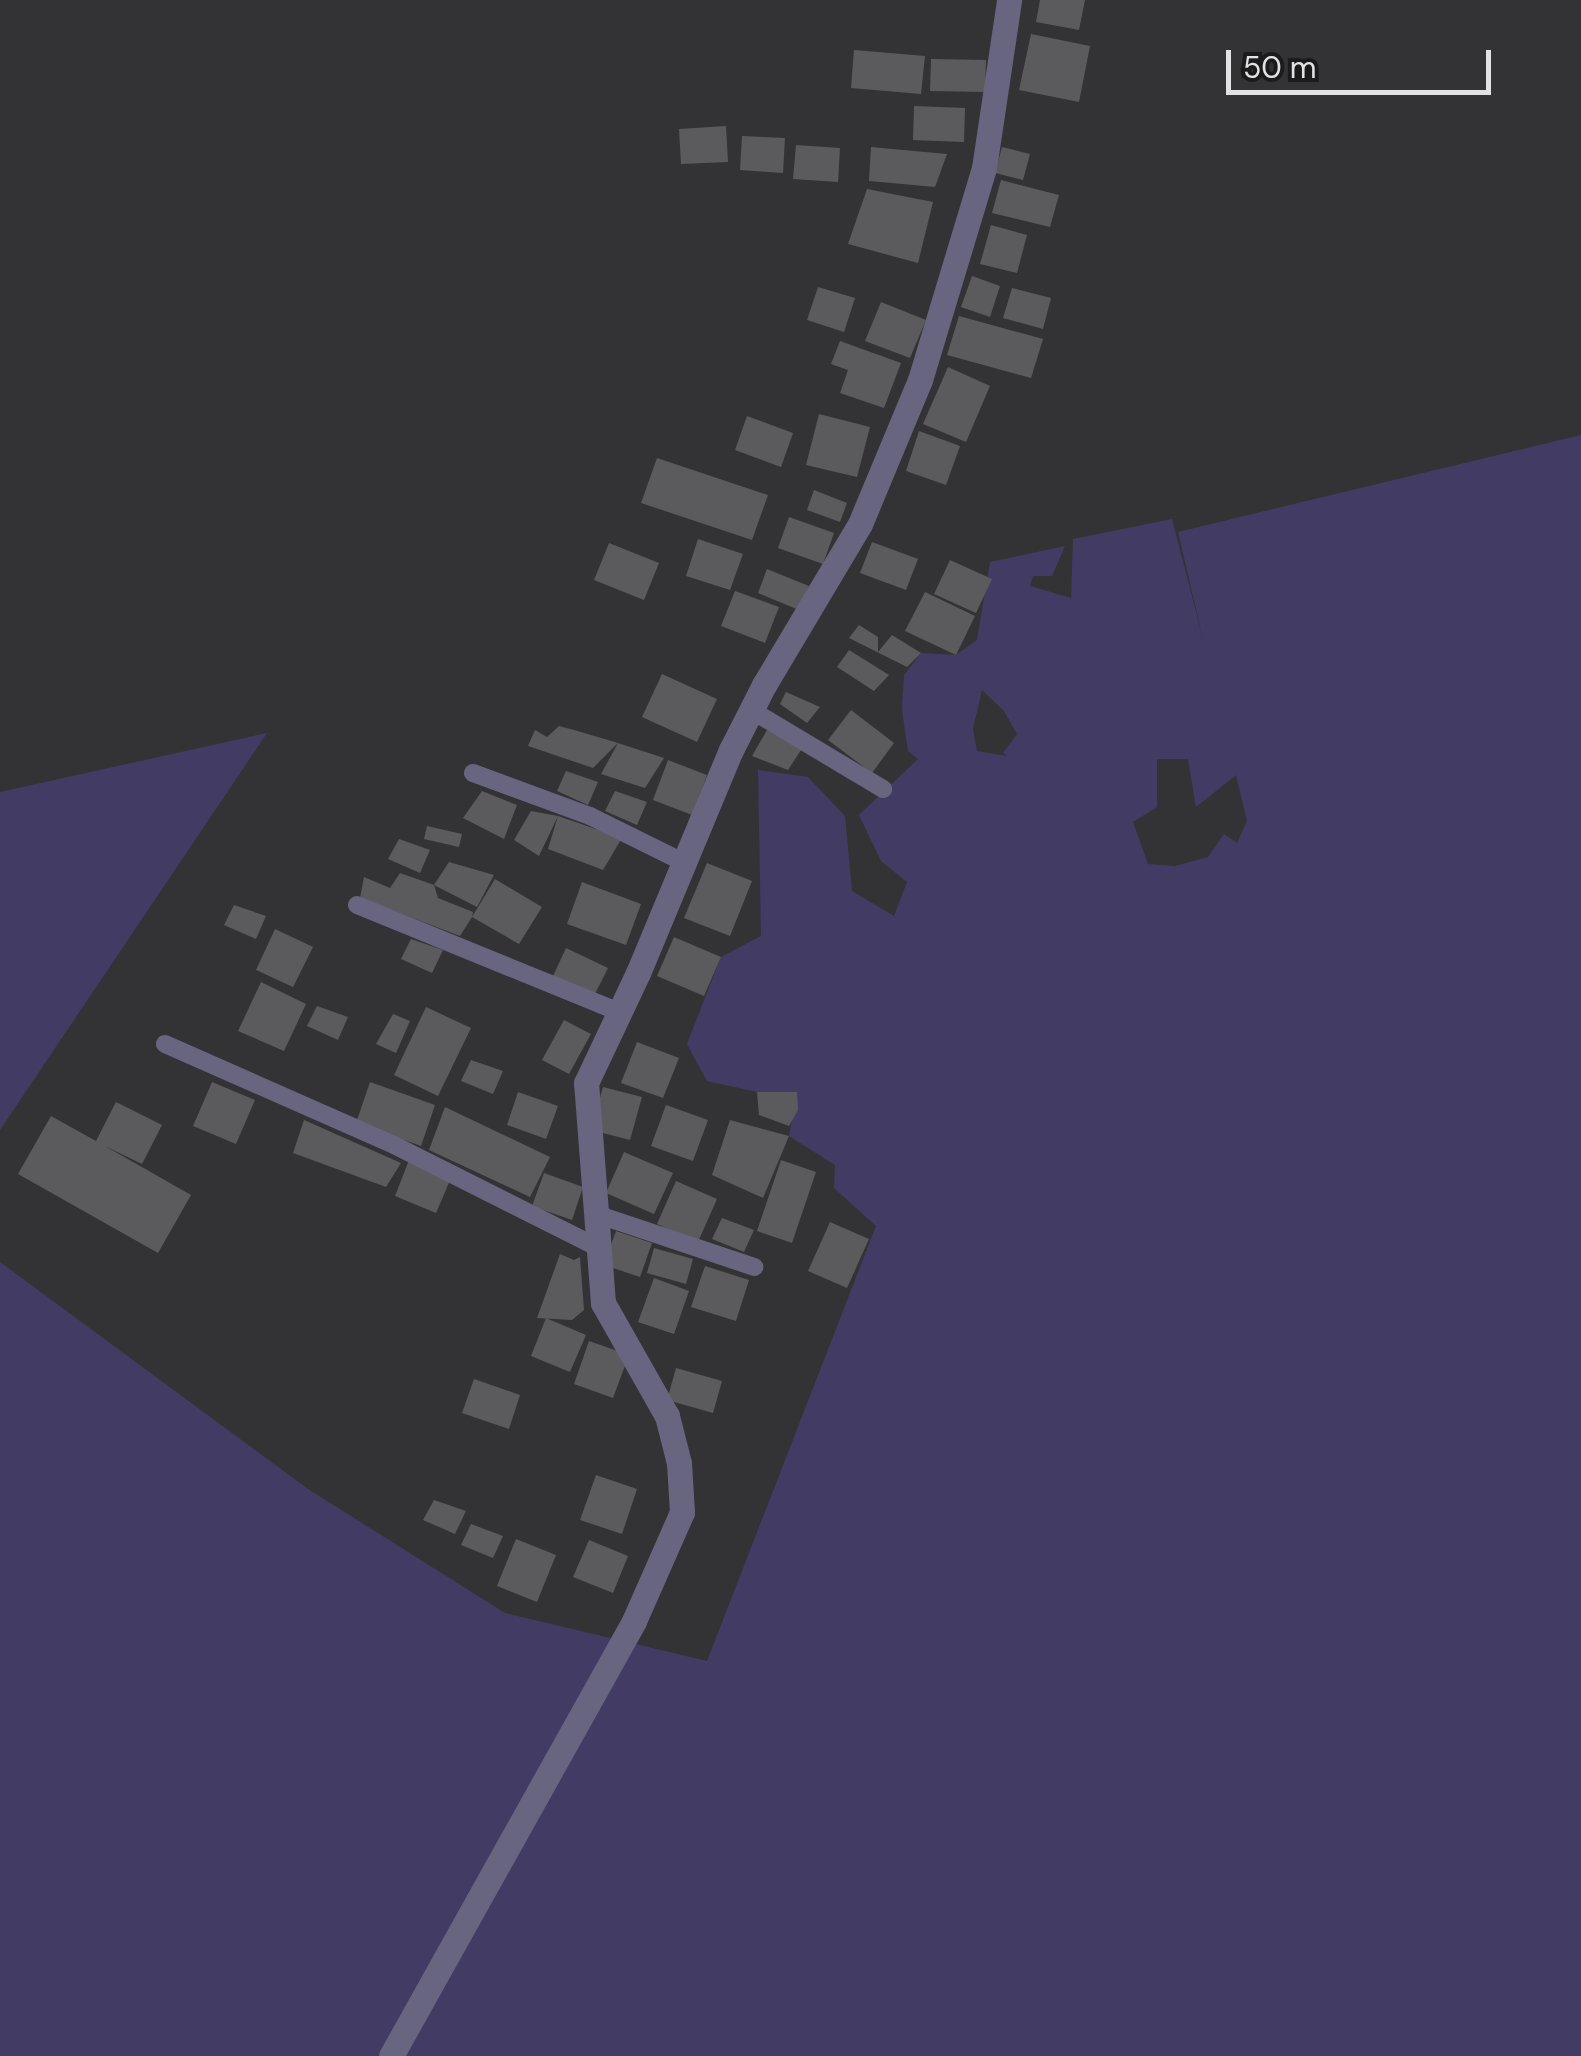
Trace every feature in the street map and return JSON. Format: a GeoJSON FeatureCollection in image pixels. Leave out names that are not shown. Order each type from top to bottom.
{"type":"FeatureCollection","features":[{"type":"Feature","properties":{"kind":"street"},"geometry":{"type":"LineString","coordinates":[[391,2056],[634,1621],[682,1512],[680,1463],[667,1416],[603,1304],[586,1083],[751,710],[860,524],[920,380],[984,168],[1009,0]]}},
{"type":"Feature","properties":{"kind":"lane"},"geometry":{"type":"LineString","coordinates":[[751,710],[882,789]]}},
{"type":"Feature","properties":{"kind":"lane"},"geometry":{"type":"LineString","coordinates":[[473,773],[590,816],[685,863]]}},
{"type":"Feature","properties":{"kind":"lane"},"geometry":{"type":"LineString","coordinates":[[357,906],[619,1012]]}},
{"type":"Feature","properties":{"kind":"lane"},"geometry":{"type":"LineString","coordinates":[[165,1044],[394,1145],[597,1246]]}},
{"type":"Feature","properties":{"kind":"lane"},"geometry":{"type":"LineString","coordinates":[[596,1214],[754,1267]]}},
{"type":"Feature","properties":{"kind":"shaded area"},"geometry":{"type":"Polygon","coordinates":[[[1581,435],[1581,2056],[0,2056],[0,1262],[308,1489],[505,1613],[707,1661],[876,1226],[834,1188],[835,1165],[789,1136],[797,1092],[757,1092],[707,1081],[687,1044],[721,957],[761,936],[758,770],[808,777],[845,816],[852,891],[894,916],[907,882],[881,861],[859,815],[918,759],[908,751],[902,710],[904,675],[921,653],[956,655],[977,640],[990,562],[1065,546],[1052,576],[1033,576],[1030,586],[1071,598],[1073,539],[1172,519],[1203,639],[1178,532],[1581,435]],[[982,690],[973,729],[977,751],[1007,756],[1003,753],[1017,734],[1004,711],[982,690]],[[1157,759],[1157,807],[1133,822],[1148,864],[1175,866],[1208,857],[1224,834],[1237,843],[1247,821],[1236,775],[1196,807],[1188,759],[1157,759]]]}},
{"type":"Feature","properties":{"kind":"shaded area"},"geometry":{"type":"Polygon","coordinates":[[[267,733],[0,1130],[0,792],[267,733]]]}},
{"type":"Feature","properties":{"kind":"building"},"geometry":{"type":"Polygon","coordinates":[[[1040,0],[1085,0],[1079,30],[1036,22],[1040,0]]]}},
{"type":"Feature","properties":{"kind":"building"},"geometry":{"type":"Polygon","coordinates":[[[1031,34],[1090,46],[1079,102],[1019,90],[1031,34]]]}},
{"type":"Feature","properties":{"kind":"building"},"geometry":{"type":"Polygon","coordinates":[[[854,50],[925,56],[921,94],[851,88],[854,50]]]}},
{"type":"Feature","properties":{"kind":"building"},"geometry":{"type":"Polygon","coordinates":[[[931,59],[986,60],[985,92],[930,91],[931,59]]]}},
{"type":"Feature","properties":{"kind":"building"},"geometry":{"type":"Polygon","coordinates":[[[914,106],[965,108],[964,142],[913,140],[914,106]]]}},
{"type":"Feature","properties":{"kind":"building"},"geometry":{"type":"Polygon","coordinates":[[[726,126],[728,162],[681,164],[679,129],[726,126]]]}},
{"type":"Feature","properties":{"kind":"building"},"geometry":{"type":"Polygon","coordinates":[[[742,136],[785,138],[783,173],[740,170],[742,136]]]}},
{"type":"Feature","properties":{"kind":"building"},"geometry":{"type":"Polygon","coordinates":[[[796,145],[840,148],[838,182],[793,179],[796,145]]]}},
{"type":"Feature","properties":{"kind":"building"},"geometry":{"type":"Polygon","coordinates":[[[871,147],[947,154],[935,187],[869,181],[871,147]]]}},
{"type":"Feature","properties":{"kind":"building"},"geometry":{"type":"Polygon","coordinates":[[[1002,147],[1030,154],[1023,180],[995,173],[1002,147]]]}},
{"type":"Feature","properties":{"kind":"building"},"geometry":{"type":"Polygon","coordinates":[[[1001,180],[1059,195],[1050,227],[992,213],[1001,180]]]}},
{"type":"Feature","properties":{"kind":"building"},"geometry":{"type":"Polygon","coordinates":[[[867,189],[933,202],[918,263],[848,244],[867,189]]]}},
{"type":"Feature","properties":{"kind":"building"},"geometry":{"type":"Polygon","coordinates":[[[991,225],[1027,235],[1017,273],[980,264],[991,225]]]}},
{"type":"Feature","properties":{"kind":"building"},"geometry":{"type":"Polygon","coordinates":[[[972,276],[1000,286],[990,317],[961,307],[972,276]]]}},
{"type":"Feature","properties":{"kind":"building"},"geometry":{"type":"Polygon","coordinates":[[[818,287],[855,298],[844,332],[807,320],[818,287]]]}},
{"type":"Feature","properties":{"kind":"building"},"geometry":{"type":"Polygon","coordinates":[[[1012,288],[1051,298],[1043,329],[1003,318],[1012,288]]]}},
{"type":"Feature","properties":{"kind":"building"},"geometry":{"type":"Polygon","coordinates":[[[881,302],[926,320],[910,358],[865,341],[881,302]]]}},
{"type":"Feature","properties":{"kind":"building"},"geometry":{"type":"Polygon","coordinates":[[[959,316],[1043,339],[1031,378],[947,355],[959,316]]]}},
{"type":"Feature","properties":{"kind":"building"},"geometry":{"type":"Polygon","coordinates":[[[840,341],[901,363],[884,408],[840,393],[848,370],[831,364],[840,341]]]}},
{"type":"Feature","properties":{"kind":"building"},"geometry":{"type":"Polygon","coordinates":[[[948,367],[990,386],[966,442],[923,424],[948,367]]]}},
{"type":"Feature","properties":{"kind":"building"},"geometry":{"type":"Polygon","coordinates":[[[819,414],[870,427],[857,477],[806,465],[819,414]]]}},
{"type":"Feature","properties":{"kind":"building"},"geometry":{"type":"Polygon","coordinates":[[[747,416],[793,433],[781,467],[735,450],[747,416]]]}},
{"type":"Feature","properties":{"kind":"building"},"geometry":{"type":"Polygon","coordinates":[[[919,431],[960,446],[946,485],[906,471],[919,431]]]}},
{"type":"Feature","properties":{"kind":"building"},"geometry":{"type":"Polygon","coordinates":[[[657,458],[768,495],[752,540],[641,503],[657,458]]]}},
{"type":"Feature","properties":{"kind":"building"},"geometry":{"type":"Polygon","coordinates":[[[814,490],[847,503],[840,522],[807,510],[814,490]]]}},
{"type":"Feature","properties":{"kind":"building"},"geometry":{"type":"Polygon","coordinates":[[[789,517],[834,533],[823,564],[778,548],[789,517]]]}},
{"type":"Feature","properties":{"kind":"building"},"geometry":{"type":"Polygon","coordinates":[[[698,539],[743,554],[730,590],[686,576],[698,539]]]}},
{"type":"Feature","properties":{"kind":"building"},"geometry":{"type":"Polygon","coordinates":[[[872,542],[918,559],[906,590],[860,573],[872,542]]]}},
{"type":"Feature","properties":{"kind":"building"},"geometry":{"type":"Polygon","coordinates":[[[609,543],[659,563],[644,600],[594,580],[609,543]]]}},
{"type":"Feature","properties":{"kind":"building"},"geometry":{"type":"Polygon","coordinates":[[[950,560],[992,579],[976,613],[934,594],[950,560]]]}},
{"type":"Feature","properties":{"kind":"building"},"geometry":{"type":"Polygon","coordinates":[[[767,569],[809,586],[799,610],[758,593],[767,569]]]}},
{"type":"Feature","properties":{"kind":"building"},"geometry":{"type":"Polygon","coordinates":[[[735,591],[779,607],[765,643],[721,626],[735,591]]]}},
{"type":"Feature","properties":{"kind":"building"},"geometry":{"type":"Polygon","coordinates":[[[925,592],[975,616],[956,655],[905,631],[925,592]]]}},
{"type":"Feature","properties":{"kind":"building"},"geometry":{"type":"Polygon","coordinates":[[[859,625],[878,637],[878,652],[892,635],[921,653],[907,667],[849,638],[859,625]]]}},
{"type":"Feature","properties":{"kind":"building"},"geometry":{"type":"Polygon","coordinates":[[[849,650],[889,675],[874,691],[837,667],[849,650]]]}},
{"type":"Feature","properties":{"kind":"building"},"geometry":{"type":"Polygon","coordinates":[[[662,674],[717,699],[697,742],[642,717],[662,674]]]}},
{"type":"Feature","properties":{"kind":"building"},"geometry":{"type":"Polygon","coordinates":[[[786,692],[820,707],[807,723],[780,704],[786,692]]]}},
{"type":"Feature","properties":{"kind":"building"},"geometry":{"type":"Polygon","coordinates":[[[851,710],[894,743],[872,773],[828,740],[851,710]]]}},
{"type":"Feature","properties":{"kind":"building"},"geometry":{"type":"Polygon","coordinates":[[[559,726],[618,743],[593,768],[528,746],[535,730],[547,737],[559,726]]]}},
{"type":"Feature","properties":{"kind":"building"},"geometry":{"type":"Polygon","coordinates":[[[767,730],[803,747],[788,770],[752,756],[767,730]]]}},
{"type":"Feature","properties":{"kind":"building"},"geometry":{"type":"Polygon","coordinates":[[[618,743],[664,758],[645,788],[601,774],[618,743]]]}},
{"type":"Feature","properties":{"kind":"building"},"geometry":{"type":"Polygon","coordinates":[[[668,760],[707,775],[692,815],[653,800],[668,760]]]}},
{"type":"Feature","properties":{"kind":"building"},"geometry":{"type":"Polygon","coordinates":[[[566,771],[598,782],[588,805],[557,791],[566,771]]]}},
{"type":"Feature","properties":{"kind":"building"},"geometry":{"type":"Polygon","coordinates":[[[482,791],[517,805],[504,839],[463,818],[482,791]]]}},
{"type":"Feature","properties":{"kind":"building"},"geometry":{"type":"Polygon","coordinates":[[[615,791],[647,802],[637,825],[605,811],[615,791]]]}},
{"type":"Feature","properties":{"kind":"building"},"geometry":{"type":"Polygon","coordinates":[[[531,811],[558,816],[539,856],[514,840],[531,811]]]}},
{"type":"Feature","properties":{"kind":"building"},"geometry":{"type":"Polygon","coordinates":[[[558,816],[622,838],[603,870],[548,849],[558,816]]]}},
{"type":"Feature","properties":{"kind":"building"},"geometry":{"type":"Polygon","coordinates":[[[427,826],[462,834],[459,847],[424,839],[427,826]]]}},
{"type":"Feature","properties":{"kind":"building"},"geometry":{"type":"Polygon","coordinates":[[[399,839],[430,850],[420,873],[388,859],[399,839]]]}},
{"type":"Feature","properties":{"kind":"building"},"geometry":{"type":"Polygon","coordinates":[[[449,862],[494,875],[477,907],[434,885],[449,862]]]}},
{"type":"Feature","properties":{"kind":"building"},"geometry":{"type":"Polygon","coordinates":[[[707,863],[752,881],[730,936],[684,918],[707,863]]]}},
{"type":"Feature","properties":{"kind":"building"},"geometry":{"type":"Polygon","coordinates":[[[400,873],[434,885],[438,898],[473,912],[460,936],[360,898],[364,877],[390,888],[400,873]]]}},
{"type":"Feature","properties":{"kind":"building"},"geometry":{"type":"Polygon","coordinates":[[[495,879],[542,907],[519,944],[472,917],[495,879]]]}},
{"type":"Feature","properties":{"kind":"building"},"geometry":{"type":"Polygon","coordinates":[[[582,882],[641,904],[626,945],[567,924],[582,882]]]}},
{"type":"Feature","properties":{"kind":"building"},"geometry":{"type":"Polygon","coordinates":[[[234,905],[266,916],[256,939],[224,925],[234,905]]]}},
{"type":"Feature","properties":{"kind":"building"},"geometry":{"type":"Polygon","coordinates":[[[275,929],[313,947],[293,987],[256,970],[275,929]]]}},
{"type":"Feature","properties":{"kind":"building"},"geometry":{"type":"Polygon","coordinates":[[[674,937],[721,957],[704,996],[657,976],[674,937]]]}},
{"type":"Feature","properties":{"kind":"building"},"geometry":{"type":"Polygon","coordinates":[[[411,939],[443,950],[432,973],[401,959],[411,939]]]}},
{"type":"Feature","properties":{"kind":"building"},"geometry":{"type":"Polygon","coordinates":[[[566,948],[608,968],[594,996],[553,976],[566,948]]]}},
{"type":"Feature","properties":{"kind":"building"},"geometry":{"type":"Polygon","coordinates":[[[261,982],[306,1004],[284,1051],[238,1031],[261,982]]]}},
{"type":"Feature","properties":{"kind":"building"},"geometry":{"type":"Polygon","coordinates":[[[317,1006],[348,1017],[338,1040],[307,1026],[317,1006]]]}},
{"type":"Feature","properties":{"kind":"building"},"geometry":{"type":"Polygon","coordinates":[[[426,1007],[471,1028],[438,1096],[394,1075],[426,1007]]]}},
{"type":"Feature","properties":{"kind":"building"},"geometry":{"type":"Polygon","coordinates":[[[393,1014],[410,1021],[396,1053],[376,1044],[393,1014]]]}},
{"type":"Feature","properties":{"kind":"building"},"geometry":{"type":"Polygon","coordinates":[[[564,1020],[591,1034],[569,1074],[542,1060],[564,1020]]]}},
{"type":"Feature","properties":{"kind":"building"},"geometry":{"type":"Polygon","coordinates":[[[637,1042],[679,1058],[663,1098],[621,1083],[637,1042]]]}},
{"type":"Feature","properties":{"kind":"building"},"geometry":{"type":"Polygon","coordinates":[[[471,1060],[503,1071],[493,1094],[461,1081],[471,1060]]]}},
{"type":"Feature","properties":{"kind":"building"},"geometry":{"type":"Polygon","coordinates":[[[212,1082],[255,1100],[236,1144],[193,1126],[212,1082]]]}},
{"type":"Feature","properties":{"kind":"building"},"geometry":{"type":"Polygon","coordinates":[[[370,1082],[435,1105],[421,1146],[356,1123],[370,1082]]]}},
{"type":"Feature","properties":{"kind":"building"},"geometry":{"type":"Polygon","coordinates":[[[603,1087],[642,1097],[630,1140],[591,1130],[603,1087]]]}},
{"type":"Feature","properties":{"kind":"building"},"geometry":{"type":"Polygon","coordinates":[[[518,1092],[558,1106],[546,1139],[507,1125],[518,1092]]]}},
{"type":"Feature","properties":{"kind":"building"},"geometry":{"type":"Polygon","coordinates":[[[757,1092],[797,1092],[798,1110],[789,1126],[759,1115],[757,1092]]]}},
{"type":"Feature","properties":{"kind":"building"},"geometry":{"type":"Polygon","coordinates":[[[116,1102],[162,1125],[142,1164],[105,1146],[191,1195],[158,1253],[18,1174],[51,1116],[96,1141],[116,1102]]]}},
{"type":"Feature","properties":{"kind":"building"},"geometry":{"type":"Polygon","coordinates":[[[666,1105],[708,1120],[693,1161],[651,1146],[666,1105]]]}},
{"type":"Feature","properties":{"kind":"building"},"geometry":{"type":"Polygon","coordinates":[[[445,1107],[550,1157],[530,1197],[429,1150],[445,1107]]]}},
{"type":"Feature","properties":{"kind":"building"},"geometry":{"type":"Polygon","coordinates":[[[304,1120],[401,1163],[386,1187],[293,1153],[304,1120]]]}},
{"type":"Feature","properties":{"kind":"building"},"geometry":{"type":"Polygon","coordinates":[[[730,1120],[789,1136],[763,1198],[712,1175],[730,1120]]]}},
{"type":"Feature","properties":{"kind":"building"},"geometry":{"type":"Polygon","coordinates":[[[624,1152],[673,1173],[654,1214],[606,1193],[624,1152]]]}},
{"type":"Feature","properties":{"kind":"building"},"geometry":{"type":"Polygon","coordinates":[[[409,1160],[451,1178],[436,1213],[395,1196],[409,1160]]]}},
{"type":"Feature","properties":{"kind":"building"},"geometry":{"type":"Polygon","coordinates":[[[781,1160],[816,1172],[792,1243],[757,1231],[781,1160]]]}},
{"type":"Feature","properties":{"kind":"building"},"geometry":{"type":"Polygon","coordinates":[[[544,1173],[583,1187],[572,1220],[532,1206],[544,1173]]]}},
{"type":"Feature","properties":{"kind":"building"},"geometry":{"type":"Polygon","coordinates":[[[676,1181],[717,1199],[698,1242],[657,1224],[676,1181]]]}},
{"type":"Feature","properties":{"kind":"building"},"geometry":{"type":"Polygon","coordinates":[[[722,1218],[754,1230],[744,1252],[712,1239],[722,1218]]]}},
{"type":"Feature","properties":{"kind":"building"},"geometry":{"type":"Polygon","coordinates":[[[830,1222],[869,1239],[847,1288],[808,1271],[830,1222]]]}},
{"type":"Feature","properties":{"kind":"building"},"geometry":{"type":"Polygon","coordinates":[[[616,1231],[652,1243],[640,1277],[604,1265],[616,1231]]]}},
{"type":"Feature","properties":{"kind":"building"},"geometry":{"type":"Polygon","coordinates":[[[654,1248],[693,1259],[686,1284],[647,1273],[654,1248]]]}},
{"type":"Feature","properties":{"kind":"building"},"geometry":{"type":"Polygon","coordinates":[[[560,1254],[574,1260],[580,1257],[584,1310],[572,1320],[537,1318],[560,1254]]]}},
{"type":"Feature","properties":{"kind":"building"},"geometry":{"type":"Polygon","coordinates":[[[705,1266],[749,1280],[736,1321],[691,1307],[705,1266]]]}},
{"type":"Feature","properties":{"kind":"building"},"geometry":{"type":"Polygon","coordinates":[[[654,1278],[689,1291],[674,1334],[638,1322],[654,1278]]]}},
{"type":"Feature","properties":{"kind":"building"},"geometry":{"type":"Polygon","coordinates":[[[546,1318],[586,1335],[570,1372],[531,1356],[546,1318]]]}},
{"type":"Feature","properties":{"kind":"building"},"geometry":{"type":"Polygon","coordinates":[[[589,1341],[629,1355],[613,1398],[574,1384],[589,1341]]]}},
{"type":"Feature","properties":{"kind":"building"},"geometry":{"type":"Polygon","coordinates":[[[676,1368],[722,1381],[713,1413],[667,1400],[676,1368]]]}},
{"type":"Feature","properties":{"kind":"building"},"geometry":{"type":"Polygon","coordinates":[[[474,1379],[520,1395],[509,1429],[462,1413],[474,1379]]]}},
{"type":"Feature","properties":{"kind":"building"},"geometry":{"type":"Polygon","coordinates":[[[596,1475],[637,1489],[622,1534],[580,1520],[596,1475]]]}},
{"type":"Feature","properties":{"kind":"building"},"geometry":{"type":"Polygon","coordinates":[[[434,1500],[466,1511],[455,1534],[423,1520],[434,1500]]]}},
{"type":"Feature","properties":{"kind":"building"},"geometry":{"type":"Polygon","coordinates":[[[471,1524],[503,1536],[493,1558],[461,1545],[471,1524]]]}},
{"type":"Feature","properties":{"kind":"building"},"geometry":{"type":"Polygon","coordinates":[[[516,1539],[556,1555],[537,1602],[497,1586],[516,1539]]]}},
{"type":"Feature","properties":{"kind":"building"},"geometry":{"type":"Polygon","coordinates":[[[589,1540],[628,1556],[613,1593],[573,1577],[589,1540]]]}}]}
